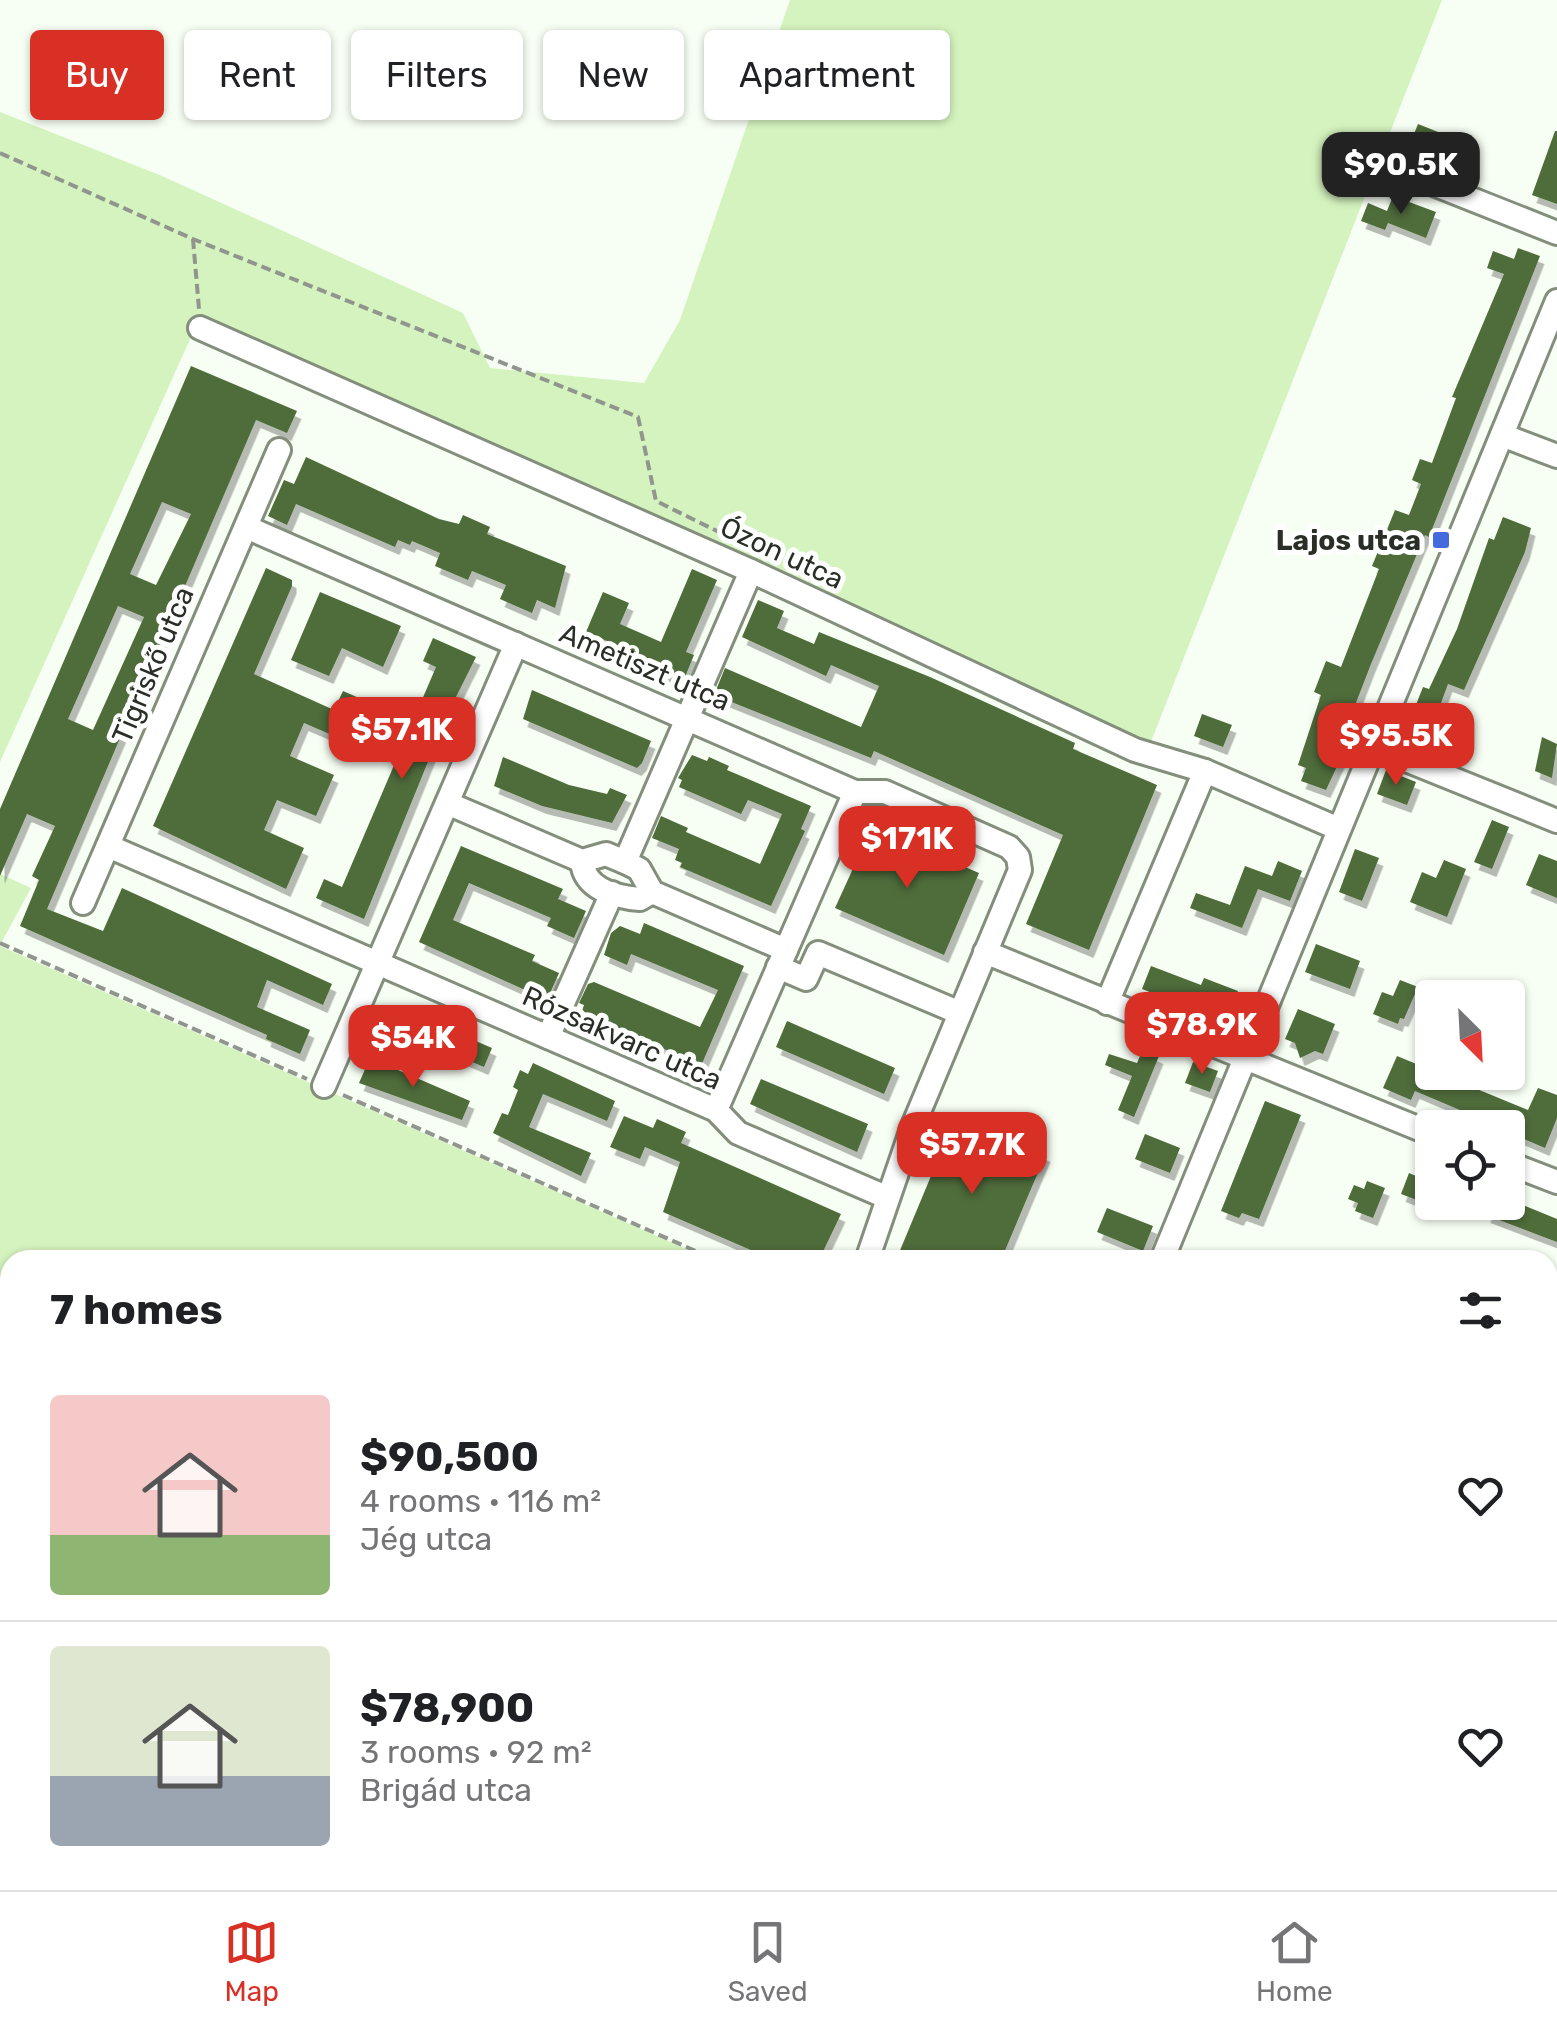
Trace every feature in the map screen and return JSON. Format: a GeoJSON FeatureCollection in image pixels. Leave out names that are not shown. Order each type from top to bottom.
{"type":"FeatureCollection","features":[{"type":"Feature","properties":{"kind":"street"},"geometry":{"type":"LineString","coordinates":[[1383,164],[1557,233]]}},
{"type":"Feature","properties":{"kind":"street"},"geometry":{"type":"LineString","coordinates":[[1166,1250],[1557,302]]}},
{"type":"Feature","properties":{"kind":"street","name":"Ózon utca"},"geometry":{"type":"LineString","coordinates":[[200,328],[750,570],[1135,750],[1205,772],[1339,829]]}},
{"type":"Feature","properties":{"kind":"street"},"geometry":{"type":"LineString","coordinates":[[1502,435],[1557,456]]}},
{"type":"Feature","properties":{"kind":"street","name":"Tigriskő utca"},"geometry":{"type":"LineString","coordinates":[[83,904],[279,450]]}},
{"type":"Feature","properties":{"kind":"street","name":"Ametiszt utca"},"geometry":{"type":"LineString","coordinates":[[246,526],[855,792],[884,792],[1009,847],[1018,857],[1020,870],[985,952]]}},
{"type":"Feature","properties":{"kind":"street"},"geometry":{"type":"LineString","coordinates":[[625,862],[750,570]]}},
{"type":"Feature","properties":{"kind":"street"},"geometry":{"type":"LineString","coordinates":[[324,1086],[516,644]]}},
{"type":"Feature","properties":{"kind":"street"},"geometry":{"type":"LineString","coordinates":[[1374,747],[1557,821]]}},
{"type":"Feature","properties":{"kind":"street"},"geometry":{"type":"LineString","coordinates":[[1107,1003],[1205,772]]}},
{"type":"Feature","properties":{"kind":"street"},"geometry":{"type":"LineString","coordinates":[[716,1110],[855,792]]}},
{"type":"Feature","properties":{"kind":"street"},"geometry":{"type":"LineString","coordinates":[[447,803],[582,861],[606,854],[639,868],[652,892],[782,958],[806,979],[818,953],[960,1014]]}},
{"type":"Feature","properties":{"kind":"street","name":"Rózsakvarc utca"},"geometry":{"type":"LineString","coordinates":[[108,846],[716,1110],[738,1132],[886,1197]]}},
{"type":"Feature","properties":{"kind":"street"},"geometry":{"type":"LineString","coordinates":[[582,861],[583,874],[591,884],[640,899],[652,892]]}},
{"type":"Feature","properties":{"kind":"street"},"geometry":{"type":"LineString","coordinates":[[548,1038],[612,893]]}},
{"type":"Feature","properties":{"kind":"street"},"geometry":{"type":"LineString","coordinates":[[870,1250],[886,1197],[985,952],[1244,1061],[1415,1127]]}},
{"type":"Feature","properties":{"kind":"street"},"geometry":{"type":"LineString","coordinates":[[1525,1170],[1557,1182]]}},
{"type":"Feature","properties":{"kind":"path"},"geometry":{"type":"LineString","coordinates":[[0,153],[193,239],[638,417],[656,501],[733,540]]}},
{"type":"Feature","properties":{"kind":"path"},"geometry":{"type":"LineString","coordinates":[[193,239],[200,328]]}},
{"type":"Feature","properties":{"kind":"path"},"geometry":{"type":"LineString","coordinates":[[0,943],[693,1250]]}},
{"type":"Feature","properties":{"kind":"green space"},"geometry":{"type":"Polygon","coordinates":[[[790,0],[1442,0],[1145,757],[191,337],[0,762],[0,112],[162,176],[463,313],[490,368],[644,383],[680,320],[749,120],[950,120],[950,30],[780,30],[790,0]]]}},
{"type":"Feature","properties":{"kind":"green space"},"geometry":{"type":"Polygon","coordinates":[[[0,874],[31,888],[0,945],[0,874]]]}},
{"type":"Feature","properties":{"kind":"green space"},"geometry":{"type":"Polygon","coordinates":[[[0,946],[688,1250],[0,1250],[0,946]]]}},
{"type":"Feature","properties":{"kind":"building"},"geometry":{"type":"Polygon","coordinates":[[[1418,124],[1466,143],[1458,165],[1409,146],[1418,124]]]}},
{"type":"Feature","properties":{"kind":"building"},"geometry":{"type":"Polygon","coordinates":[[[1557,131],[1557,204],[1532,195],[1557,131]]]}},
{"type":"Feature","properties":{"kind":"building"},"geometry":{"type":"Polygon","coordinates":[[[1393,196],[1436,212],[1426,238],[1388,223],[1385,230],[1361,221],[1368,203],[1387,211],[1393,196]]]}},
{"type":"Feature","properties":{"kind":"building"},"geometry":{"type":"Polygon","coordinates":[[[1518,248],[1540,256],[1429,537],[1425,535],[1371,664],[1347,726],[1355,728],[1326,790],[1301,781],[1306,768],[1298,765],[1321,695],[1314,692],[1326,661],[1341,667],[1379,569],[1372,566],[1395,510],[1409,515],[1421,484],[1412,480],[1420,459],[1432,463],[1456,398],[1452,397],[1504,274],[1487,268],[1493,251],[1514,259],[1518,248]]]}},
{"type":"Feature","properties":{"kind":"building"},"geometry":{"type":"Polygon","coordinates":[[[191,366],[297,411],[287,433],[256,420],[47,909],[103,931],[122,888],[332,984],[323,1005],[267,980],[257,1007],[310,1030],[300,1054],[266,1039],[267,1035],[20,926],[39,880],[32,876],[55,826],[27,814],[0,876],[0,809],[191,366]],[[162,502],[130,574],[156,585],[191,514],[162,502]],[[118,606],[68,719],[93,730],[144,617],[118,606]]]}},
{"type":"Feature","properties":{"kind":"building"},"geometry":{"type":"Polygon","coordinates":[[[306,457],[439,519],[459,524],[463,515],[490,527],[487,534],[566,566],[555,608],[537,600],[532,613],[500,599],[506,585],[472,571],[468,580],[435,566],[440,553],[412,541],[410,545],[398,540],[395,547],[296,504],[287,525],[268,516],[284,480],[294,484],[306,457]]]}},
{"type":"Feature","properties":{"kind":"building"},"geometry":{"type":"Polygon","coordinates":[[[1503,517],[1531,528],[1525,552],[1464,690],[1448,684],[1431,730],[1436,732],[1429,750],[1402,740],[1423,687],[1429,689],[1457,629],[1489,538],[1494,540],[1503,517]]]}},
{"type":"Feature","properties":{"kind":"building"},"geometry":{"type":"Polygon","coordinates":[[[266,568],[292,580],[292,586],[254,674],[334,710],[343,691],[366,701],[348,742],[304,723],[290,756],[334,775],[316,816],[277,800],[264,830],[304,848],[286,889],[153,826],[266,568]]]}},
{"type":"Feature","properties":{"kind":"building"},"geometry":{"type":"Polygon","coordinates":[[[692,569],[717,580],[686,652],[694,655],[683,682],[625,658],[628,650],[586,632],[603,592],[629,603],[620,624],[661,642],[692,569]]]}},
{"type":"Feature","properties":{"kind":"building"},"geometry":{"type":"Polygon","coordinates":[[[320,592],[401,626],[383,667],[342,648],[329,676],[291,660],[320,592]]]}},
{"type":"Feature","properties":{"kind":"building"},"geometry":{"type":"Polygon","coordinates":[[[758,600],[784,611],[777,628],[814,644],[819,632],[930,677],[1075,743],[1073,749],[1157,785],[1089,950],[1026,924],[1063,835],[874,751],[871,758],[714,695],[725,668],[861,727],[879,686],[831,665],[826,676],[742,637],[758,600]]]}},
{"type":"Feature","properties":{"kind":"building"},"geometry":{"type":"Polygon","coordinates":[[[433,638],[476,657],[447,715],[364,919],[316,898],[324,879],[342,887],[436,667],[423,661],[433,638]]]}},
{"type":"Feature","properties":{"kind":"building"},"geometry":{"type":"Polygon","coordinates":[[[532,690],[651,741],[642,763],[637,768],[523,719],[532,690]]]}},
{"type":"Feature","properties":{"kind":"building"},"geometry":{"type":"Polygon","coordinates":[[[1202,714],[1232,725],[1223,747],[1194,736],[1202,714]]]}},
{"type":"Feature","properties":{"kind":"building"},"geometry":{"type":"Polygon","coordinates":[[[1542,737],[1557,744],[1552,778],[1535,771],[1542,737]]]}},
{"type":"Feature","properties":{"kind":"building"},"geometry":{"type":"Polygon","coordinates":[[[692,755],[707,761],[709,757],[729,766],[727,770],[811,806],[801,829],[805,831],[771,906],[680,867],[682,863],[675,860],[679,849],[652,838],[661,816],[688,828],[686,832],[760,864],[782,814],[748,800],[741,814],[679,787],[682,780],[678,778],[692,755]]]}},
{"type":"Feature","properties":{"kind":"building"},"geometry":{"type":"Polygon","coordinates":[[[503,757],[569,785],[607,794],[610,788],[627,795],[612,823],[542,806],[494,786],[503,757]]]}},
{"type":"Feature","properties":{"kind":"building"},"geometry":{"type":"Polygon","coordinates":[[[1386,770],[1416,782],[1407,805],[1377,794],[1386,770]]]}},
{"type":"Feature","properties":{"kind":"building"},"geometry":{"type":"Polygon","coordinates":[[[1492,820],[1509,827],[1492,869],[1474,862],[1492,820]]]}},
{"type":"Feature","properties":{"kind":"building"},"geometry":{"type":"Polygon","coordinates":[[[872,827],[979,873],[944,955],[835,908],[872,827]]]}},
{"type":"Feature","properties":{"kind":"building"},"geometry":{"type":"Polygon","coordinates":[[[461,846],[563,889],[558,899],[586,911],[574,938],[547,926],[551,918],[469,883],[453,920],[535,955],[532,961],[559,973],[547,1000],[419,942],[461,846]]]}},
{"type":"Feature","properties":{"kind":"building"},"geometry":{"type":"Polygon","coordinates":[[[1355,849],[1379,858],[1362,901],[1339,892],[1355,849]]]}},
{"type":"Feature","properties":{"kind":"building"},"geometry":{"type":"Polygon","coordinates":[[[1539,854],[1557,861],[1557,898],[1526,885],[1539,854]]]}},
{"type":"Feature","properties":{"kind":"building"},"geometry":{"type":"Polygon","coordinates":[[[1444,860],[1466,869],[1447,917],[1410,902],[1422,872],[1436,878],[1444,860]]]}},
{"type":"Feature","properties":{"kind":"building"},"geometry":{"type":"Polygon","coordinates":[[[1278,861],[1302,871],[1290,901],[1258,889],[1242,928],[1190,908],[1196,893],[1230,905],[1245,866],[1272,876],[1278,861]]]}},
{"type":"Feature","properties":{"kind":"building"},"geometry":{"type":"Polygon","coordinates":[[[644,923],[744,966],[701,1066],[582,1011],[584,1005],[579,1003],[588,984],[594,982],[700,1027],[718,990],[631,954],[627,965],[604,955],[611,933],[620,926],[640,934],[644,923]]]}},
{"type":"Feature","properties":{"kind":"building"},"geometry":{"type":"Polygon","coordinates":[[[1316,944],[1360,961],[1350,989],[1305,972],[1316,944]]]}},
{"type":"Feature","properties":{"kind":"building"},"geometry":{"type":"Polygon","coordinates":[[[1151,966],[1201,985],[1204,978],[1238,991],[1226,1022],[1142,989],[1151,966]]]}},
{"type":"Feature","properties":{"kind":"building"},"geometry":{"type":"Polygon","coordinates":[[[1400,980],[1415,986],[1404,1019],[1400,1018],[1398,1024],[1373,1014],[1382,992],[1393,996],[1400,980]]]}},
{"type":"Feature","properties":{"kind":"building"},"geometry":{"type":"Polygon","coordinates":[[[392,1005],[492,1048],[484,1067],[422,1041],[419,1048],[380,1031],[392,1005]]]}},
{"type":"Feature","properties":{"kind":"building"},"geometry":{"type":"Polygon","coordinates":[[[1298,1009],[1335,1024],[1323,1054],[1315,1051],[1300,1058],[1295,1043],[1285,1039],[1298,1009]]]}},
{"type":"Feature","properties":{"kind":"building"},"geometry":{"type":"Polygon","coordinates":[[[787,1021],[895,1068],[884,1094],[776,1047],[787,1021]]]}},
{"type":"Feature","properties":{"kind":"building"},"geometry":{"type":"Polygon","coordinates":[[[1143,1049],[1159,1056],[1134,1117],[1118,1110],[1132,1076],[1105,1065],[1109,1054],[1137,1063],[1143,1049]]]}},
{"type":"Feature","properties":{"kind":"building"},"geometry":{"type":"Polygon","coordinates":[[[1397,1056],[1415,1063],[1415,1090],[1479,1090],[1528,1110],[1538,1088],[1557,1095],[1557,1118],[1545,1148],[1525,1139],[1525,1110],[1460,1110],[1415,1091],[1411,1100],[1383,1088],[1397,1056]]]}},
{"type":"Feature","properties":{"kind":"building"},"geometry":{"type":"Polygon","coordinates":[[[370,1058],[470,1101],[462,1120],[359,1083],[370,1058]]]}},
{"type":"Feature","properties":{"kind":"building"},"geometry":{"type":"Polygon","coordinates":[[[1193,1062],[1218,1071],[1210,1092],[1185,1083],[1193,1062]]]}},
{"type":"Feature","properties":{"kind":"building"},"geometry":{"type":"Polygon","coordinates":[[[533,1063],[615,1101],[607,1121],[543,1094],[529,1127],[591,1153],[581,1176],[493,1133],[502,1113],[508,1115],[518,1090],[513,1087],[520,1070],[528,1074],[533,1063]]]}},
{"type":"Feature","properties":{"kind":"building"},"geometry":{"type":"Polygon","coordinates":[[[761,1079],[868,1124],[857,1152],[750,1104],[761,1079]]]}},
{"type":"Feature","properties":{"kind":"building"},"geometry":{"type":"Polygon","coordinates":[[[1265,1101],[1301,1115],[1259,1219],[1242,1213],[1239,1218],[1221,1211],[1265,1101]]]}},
{"type":"Feature","properties":{"kind":"building"},"geometry":{"type":"Polygon","coordinates":[[[624,1116],[653,1128],[657,1119],[686,1132],[681,1143],[841,1214],[824,1250],[751,1250],[663,1212],[680,1162],[645,1147],[640,1159],[610,1147],[624,1116]]]}},
{"type":"Feature","properties":{"kind":"building"},"geometry":{"type":"Polygon","coordinates":[[[956,1116],[1046,1154],[1005,1250],[900,1250],[956,1116]]]}},
{"type":"Feature","properties":{"kind":"building"},"geometry":{"type":"Polygon","coordinates":[[[1145,1134],[1180,1148],[1170,1173],[1135,1159],[1145,1134]]]}},
{"type":"Feature","properties":{"kind":"building"},"geometry":{"type":"Polygon","coordinates":[[[1409,1173],[1415,1176],[1415,1199],[1401,1194],[1409,1173]]]}},
{"type":"Feature","properties":{"kind":"building"},"geometry":{"type":"Polygon","coordinates":[[[1367,1181],[1385,1188],[1373,1218],[1355,1211],[1358,1203],[1348,1199],[1354,1185],[1364,1189],[1367,1181]]]}},
{"type":"Feature","properties":{"kind":"building"},"geometry":{"type":"Polygon","coordinates":[[[1525,1206],[1557,1219],[1557,1242],[1499,1220],[1525,1220],[1525,1206]]]}},
{"type":"Feature","properties":{"kind":"building"},"geometry":{"type":"Polygon","coordinates":[[[1107,1208],[1153,1226],[1143,1250],[1097,1232],[1107,1208]]]}},
{"type":"Feature","properties":{"kind":"place","name":"Lajos utca"},"geometry":{"type":"Point","coordinates":[1441,540]}}]}
